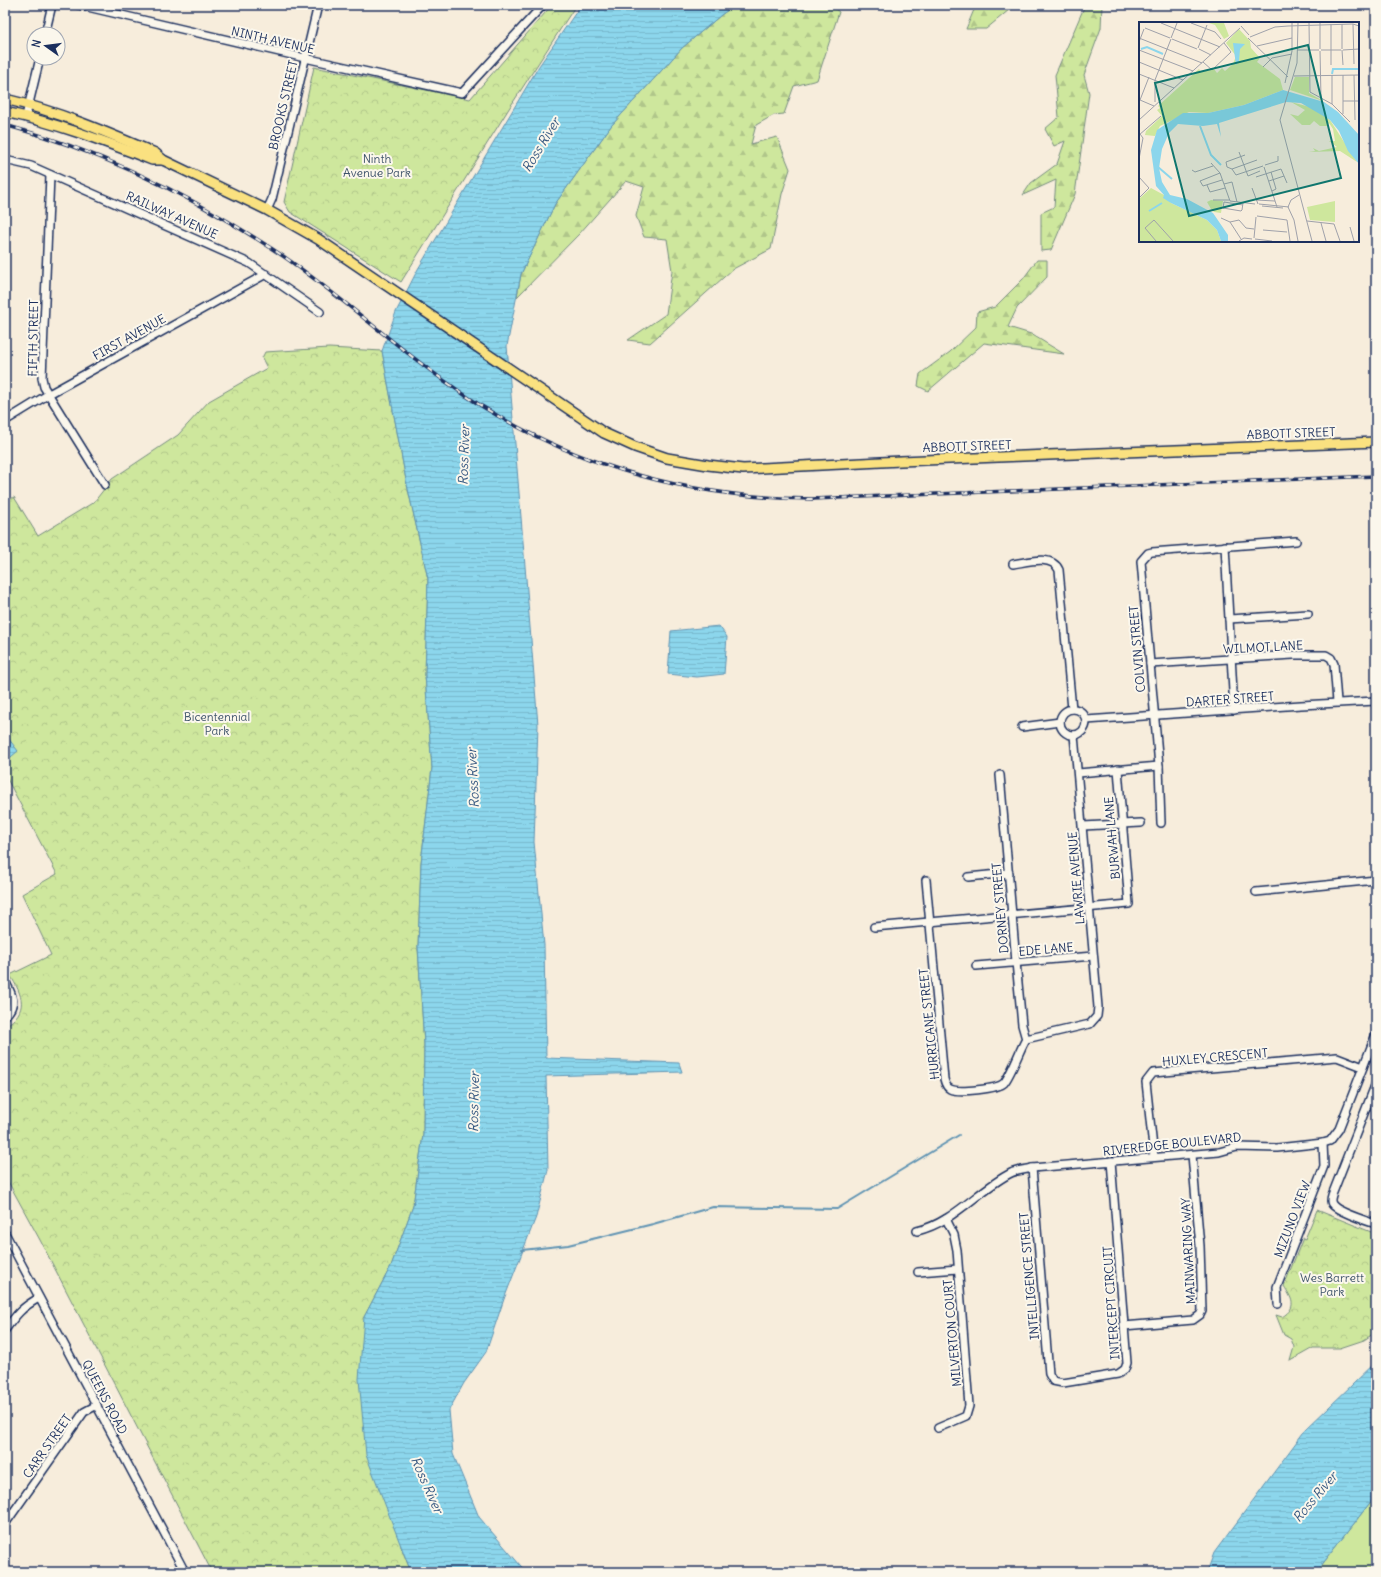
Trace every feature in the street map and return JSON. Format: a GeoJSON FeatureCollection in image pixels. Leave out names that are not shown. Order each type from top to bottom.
{"type":"FeatureCollection","features":[{"type":"Feature","properties":{"kind":"main road"},"geometry":{"type":"LineString","coordinates":[[5,99],[29,105],[107,132],[155,153],[163,160],[267,210]]}},
{"type":"Feature","properties":{"kind":"main road"},"geometry":{"type":"LineString","coordinates":[[5,112],[26,116],[87,135],[152,160],[163,160]]}},
{"type":"Feature","properties":{"kind":"main road","name":"ABBOTT STREET"},"geometry":{"type":"LineString","coordinates":[[267,210],[318,239],[604,433],[648,452],[674,459],[743,469],[901,461],[1376,442]]}},
{"type":"Feature","properties":{"kind":"street"},"geometry":{"type":"LineString","coordinates":[[48,26],[52,5]]}},
{"type":"Feature","properties":{"kind":"street","name":"NINTH AVENUE"},"geometry":{"type":"LineString","coordinates":[[79,5],[462,93],[543,5]]}},
{"type":"Feature","properties":{"kind":"street","name":"BROOKS STREET"},"geometry":{"type":"LineString","coordinates":[[267,210],[272,199],[318,5]]}},
{"type":"Feature","properties":{"kind":"street"},"geometry":{"type":"LineString","coordinates":[[26,116],[38,66]]}},
{"type":"Feature","properties":{"kind":"street","name":"RAILWAY AVENUE"},"geometry":{"type":"LineString","coordinates":[[5,160],[27,165],[50,174],[249,263],[320,312]]}},
{"type":"Feature","properties":{"kind":"street","name":"FIFTH STREET"},"geometry":{"type":"LineString","coordinates":[[50,174],[41,370],[44,387],[105,485]]}},
{"type":"Feature","properties":{"kind":"street","name":"FIRST AVENUE"},"geometry":{"type":"LineString","coordinates":[[5,421],[49,394],[266,274]]}},
{"type":"Feature","properties":{"kind":"street"},"geometry":{"type":"LineString","coordinates":[[1234,710],[1225,546],[1296,541]]}},
{"type":"Feature","properties":{"kind":"street","name":"COLVIN STREET"},"geometry":{"type":"LineString","coordinates":[[1161,822],[1159,766],[1141,561],[1152,552],[1225,546]]}},
{"type":"Feature","properties":{"kind":"street"},"geometry":{"type":"LineString","coordinates":[[1013,564],[1047,560],[1054,563],[1059,570],[1072,709]]}},
{"type":"Feature","properties":{"kind":"street"},"geometry":{"type":"LineString","coordinates":[[1229,619],[1308,614]]}},
{"type":"Feature","properties":{"kind":"street","name":"WILMOT LANE"},"geometry":{"type":"LineString","coordinates":[[1150,664],[1326,655],[1331,658],[1334,664],[1337,702]]}},
{"type":"Feature","properties":{"kind":"street","name":"DARTER STREET"},"geometry":{"type":"LineString","coordinates":[[1086,720],[1337,702],[1376,701]]}},
{"type":"Feature","properties":{"kind":"street"},"geometry":{"type":"LineString","coordinates":[[1072,709],[1078,710],[1082,713],[1086,720],[1084,729],[1078,734],[1074,735],[1066,733],[1062,730],[1060,722],[1063,714],[1072,709]]}},
{"type":"Feature","properties":{"kind":"street"},"geometry":{"type":"LineString","coordinates":[[1022,727],[1060,722]]}},
{"type":"Feature","properties":{"kind":"street","name":"LAWRIE AVENUE"},"geometry":{"type":"LineString","coordinates":[[1026,1038],[1090,1024],[1096,1019],[1098,1008],[1074,735]]}},
{"type":"Feature","properties":{"kind":"street"},"geometry":{"type":"LineString","coordinates":[[1078,773],[1159,766]]}},
{"type":"Feature","properties":{"kind":"street","name":"BURWAH LANE"},"geometry":{"type":"LineString","coordinates":[[1089,908],[1129,904],[1118,769]]}},
{"type":"Feature","properties":{"kind":"street","name":"DORNEY STREET"},"geometry":{"type":"LineString","coordinates":[[1000,775],[1022,1025],[1026,1038]]}},
{"type":"Feature","properties":{"kind":"street"},"geometry":{"type":"LineString","coordinates":[[1083,826],[1141,823]]}},
{"type":"Feature","properties":{"kind":"street"},"geometry":{"type":"LineString","coordinates":[[968,877],[1009,873]]}},
{"type":"Feature","properties":{"kind":"street"},"geometry":{"type":"LineString","coordinates":[[926,880],[930,922]]}},
{"type":"Feature","properties":{"kind":"street"},"geometry":{"type":"LineString","coordinates":[[1256,892],[1376,880]]}},
{"type":"Feature","properties":{"kind":"street"},"geometry":{"type":"LineString","coordinates":[[874,927],[1089,908]]}},
{"type":"Feature","properties":{"kind":"street","name":"HURRICANE STREET"},"geometry":{"type":"LineString","coordinates":[[930,922],[944,1079],[947,1087],[958,1091],[999,1086],[1006,1079],[1026,1038]]}},
{"type":"Feature","properties":{"kind":"street","name":"EDE LANE"},"geometry":{"type":"LineString","coordinates":[[976,966],[1093,956]]}},
{"type":"Feature","properties":{"kind":"street"},"geometry":{"type":"LineString","coordinates":[[5,981],[13,996],[12,1006],[5,1016]]}},
{"type":"Feature","properties":{"kind":"street"},"geometry":{"type":"LineString","coordinates":[[1323,1143],[1330,1141],[1340,1129],[1376,1034]]}},
{"type":"Feature","properties":{"kind":"street","name":"HUXLEY CRESCENT"},"geometry":{"type":"LineString","coordinates":[[1154,1157],[1146,1082],[1153,1073],[1338,1057],[1363,1067]]}},
{"type":"Feature","properties":{"kind":"street"},"geometry":{"type":"LineString","coordinates":[[1376,1083],[1332,1195],[1331,1204],[1339,1210],[1376,1224]]}},
{"type":"Feature","properties":{"kind":"street","name":"RIVEREDGE BOULEVARD"},"geometry":{"type":"LineString","coordinates":[[917,1231],[933,1227],[986,1189],[1012,1173],[1032,1168],[1192,1155],[1219,1152],[1237,1147],[1277,1148],[1323,1143]]}},
{"type":"Feature","properties":{"kind":"street","name":"MIZUNO VIEW"},"geometry":{"type":"LineString","coordinates":[[1278,1304],[1278,1287],[1324,1166],[1323,1143]]}},
{"type":"Feature","properties":{"kind":"street","name":"MAINWARING WAY"},"geometry":{"type":"LineString","coordinates":[[1124,1326],[1193,1320],[1200,1315],[1202,1310],[1200,1246],[1192,1155]]}},
{"type":"Feature","properties":{"kind":"street","name":"INTERCEPT CIRCUIT"},"geometry":{"type":"LineString","coordinates":[[1053,1381],[1063,1383],[1118,1374],[1125,1369],[1124,1326],[1111,1162]]}},
{"type":"Feature","properties":{"kind":"street","name":"INTELLIGENCE STREET"},"geometry":{"type":"LineString","coordinates":[[1032,1168],[1049,1374],[1053,1381]]}},
{"type":"Feature","properties":{"kind":"street","name":"MILVERTON COURT"},"geometry":{"type":"LineString","coordinates":[[938,1428],[966,1416],[969,1406],[956,1242],[946,1219]]}},
{"type":"Feature","properties":{"kind":"street","name":"QUEENS ROAD"},"geometry":{"type":"LineString","coordinates":[[5,1233],[185,1572]]}},
{"type":"Feature","properties":{"kind":"street"},"geometry":{"type":"LineString","coordinates":[[918,1272],[958,1269]]}},
{"type":"Feature","properties":{"kind":"street"},"geometry":{"type":"LineString","coordinates":[[5,1330],[17,1313],[39,1298]]}},
{"type":"Feature","properties":{"kind":"street","name":"CARR STREET"},"geometry":{"type":"LineString","coordinates":[[5,1524],[84,1412],[97,1405]]}},
{"type":"Feature","properties":{"kind":"green space","name":"Ninth Avenue Park"},"geometry":{"type":"Polygon","coordinates":[[[552,5],[576,5],[508,110],[401,282],[290,212],[284,202],[314,67],[470,99],[552,5]]]}},
{"type":"Feature","properties":{"kind":"green space"},"geometry":{"type":"Polygon","coordinates":[[[735,5],[830,5],[839,12],[817,80],[794,86],[784,114],[774,115],[756,125],[751,144],[777,137],[790,169],[782,194],[771,249],[733,269],[650,343],[628,340],[666,314],[672,271],[667,239],[644,237],[636,216],[644,187],[626,181],[579,234],[517,297],[521,274],[555,204],[611,126],[682,48],[735,5]]]}},
{"type":"Feature","properties":{"kind":"green space"},"geometry":{"type":"Polygon","coordinates":[[[976,5],[1015,5],[986,29],[966,29],[976,5]]]}},
{"type":"Feature","properties":{"kind":"green space"},"geometry":{"type":"Polygon","coordinates":[[[1085,5],[1102,5],[1101,28],[1084,75],[1089,93],[1075,194],[1051,250],[1041,251],[1041,213],[1054,207],[1056,180],[1023,195],[1031,183],[1057,164],[1065,141],[1054,146],[1045,129],[1059,117],[1055,75],[1085,5]]]}},
{"type":"Feature","properties":{"kind":"green space"},"geometry":{"type":"Polygon","coordinates":[[[1037,260],[1047,260],[1047,277],[1017,308],[1008,327],[1031,334],[1064,354],[984,343],[928,391],[918,386],[920,374],[950,352],[976,327],[977,312],[995,307],[1023,279],[1037,260]]]}},
{"type":"Feature","properties":{"kind":"green space","name":"Bicentennial Park"},"geometry":{"type":"Polygon","coordinates":[[[329,348],[382,351],[406,480],[428,579],[425,675],[432,768],[421,863],[418,947],[424,1044],[423,1135],[413,1206],[391,1266],[364,1317],[401,1547],[411,1572],[212,1572],[40,1240],[5,1176],[5,1062],[10,1059],[5,1050],[5,1026],[18,1015],[21,1009],[20,996],[10,975],[51,955],[22,894],[57,874],[5,775],[5,502],[14,497],[38,536],[94,502],[112,479],[178,435],[209,401],[267,368],[262,358],[265,352],[329,348]]]}},
{"type":"Feature","properties":{"kind":"green space","name":"Wes Barrett Park"},"geometry":{"type":"Polygon","coordinates":[[[1317,1210],[1376,1234],[1376,1332],[1364,1340],[1340,1348],[1313,1348],[1290,1361],[1294,1347],[1291,1339],[1284,1335],[1276,1315],[1282,1317],[1290,1310],[1292,1306],[1291,1299],[1284,1286],[1303,1238],[1305,1239],[1317,1210]]]}},
{"type":"Feature","properties":{"kind":"green space"},"geometry":{"type":"Polygon","coordinates":[[[1376,1495],[1376,1572],[1316,1572],[1376,1495]]]}},
{"type":"Feature","properties":{"kind":"water","name":"Ross River"},"geometry":{"type":"Polygon","coordinates":[[[581,5],[735,5],[682,48],[611,126],[555,204],[521,274],[507,346],[538,725],[534,842],[544,945],[546,1058],[679,1063],[682,1072],[546,1076],[548,1170],[536,1217],[504,1299],[486,1352],[464,1383],[449,1410],[453,1454],[479,1517],[526,1572],[411,1572],[366,1455],[359,1379],[364,1317],[391,1266],[413,1206],[423,1135],[424,1044],[418,947],[421,863],[432,768],[425,675],[428,579],[406,480],[382,351],[396,312],[418,269],[539,66],[581,5]]]}},
{"type":"Feature","properties":{"kind":"water"},"geometry":{"type":"Polygon","coordinates":[[[719,626],[727,637],[724,674],[697,677],[668,674],[671,631],[719,626]]]}},
{"type":"Feature","properties":{"kind":"water"},"geometry":{"type":"Polygon","coordinates":[[[5,734],[18,751],[5,762],[5,734]]]}},
{"type":"Feature","properties":{"kind":"water","name":"Ross River"},"geometry":{"type":"Polygon","coordinates":[[[1376,1362],[1376,1495],[1316,1572],[1207,1572],[1214,1553],[1306,1429],[1376,1362]]]}},
{"type":"Feature","properties":{"kind":"waterway"},"geometry":{"type":"LineString","coordinates":[[522,1250],[568,1245],[653,1224],[713,1207],[837,1209],[959,1135]]}},
{"type":"Feature","properties":{"kind":"railway"},"geometry":{"type":"LineString","coordinates":[[5,125],[42,136],[114,163],[150,179],[218,215],[251,235],[304,271],[428,369],[490,411],[532,434],[576,454],[621,470],[668,482],[715,491],[763,497],[812,499],[1376,476]]}}]}
